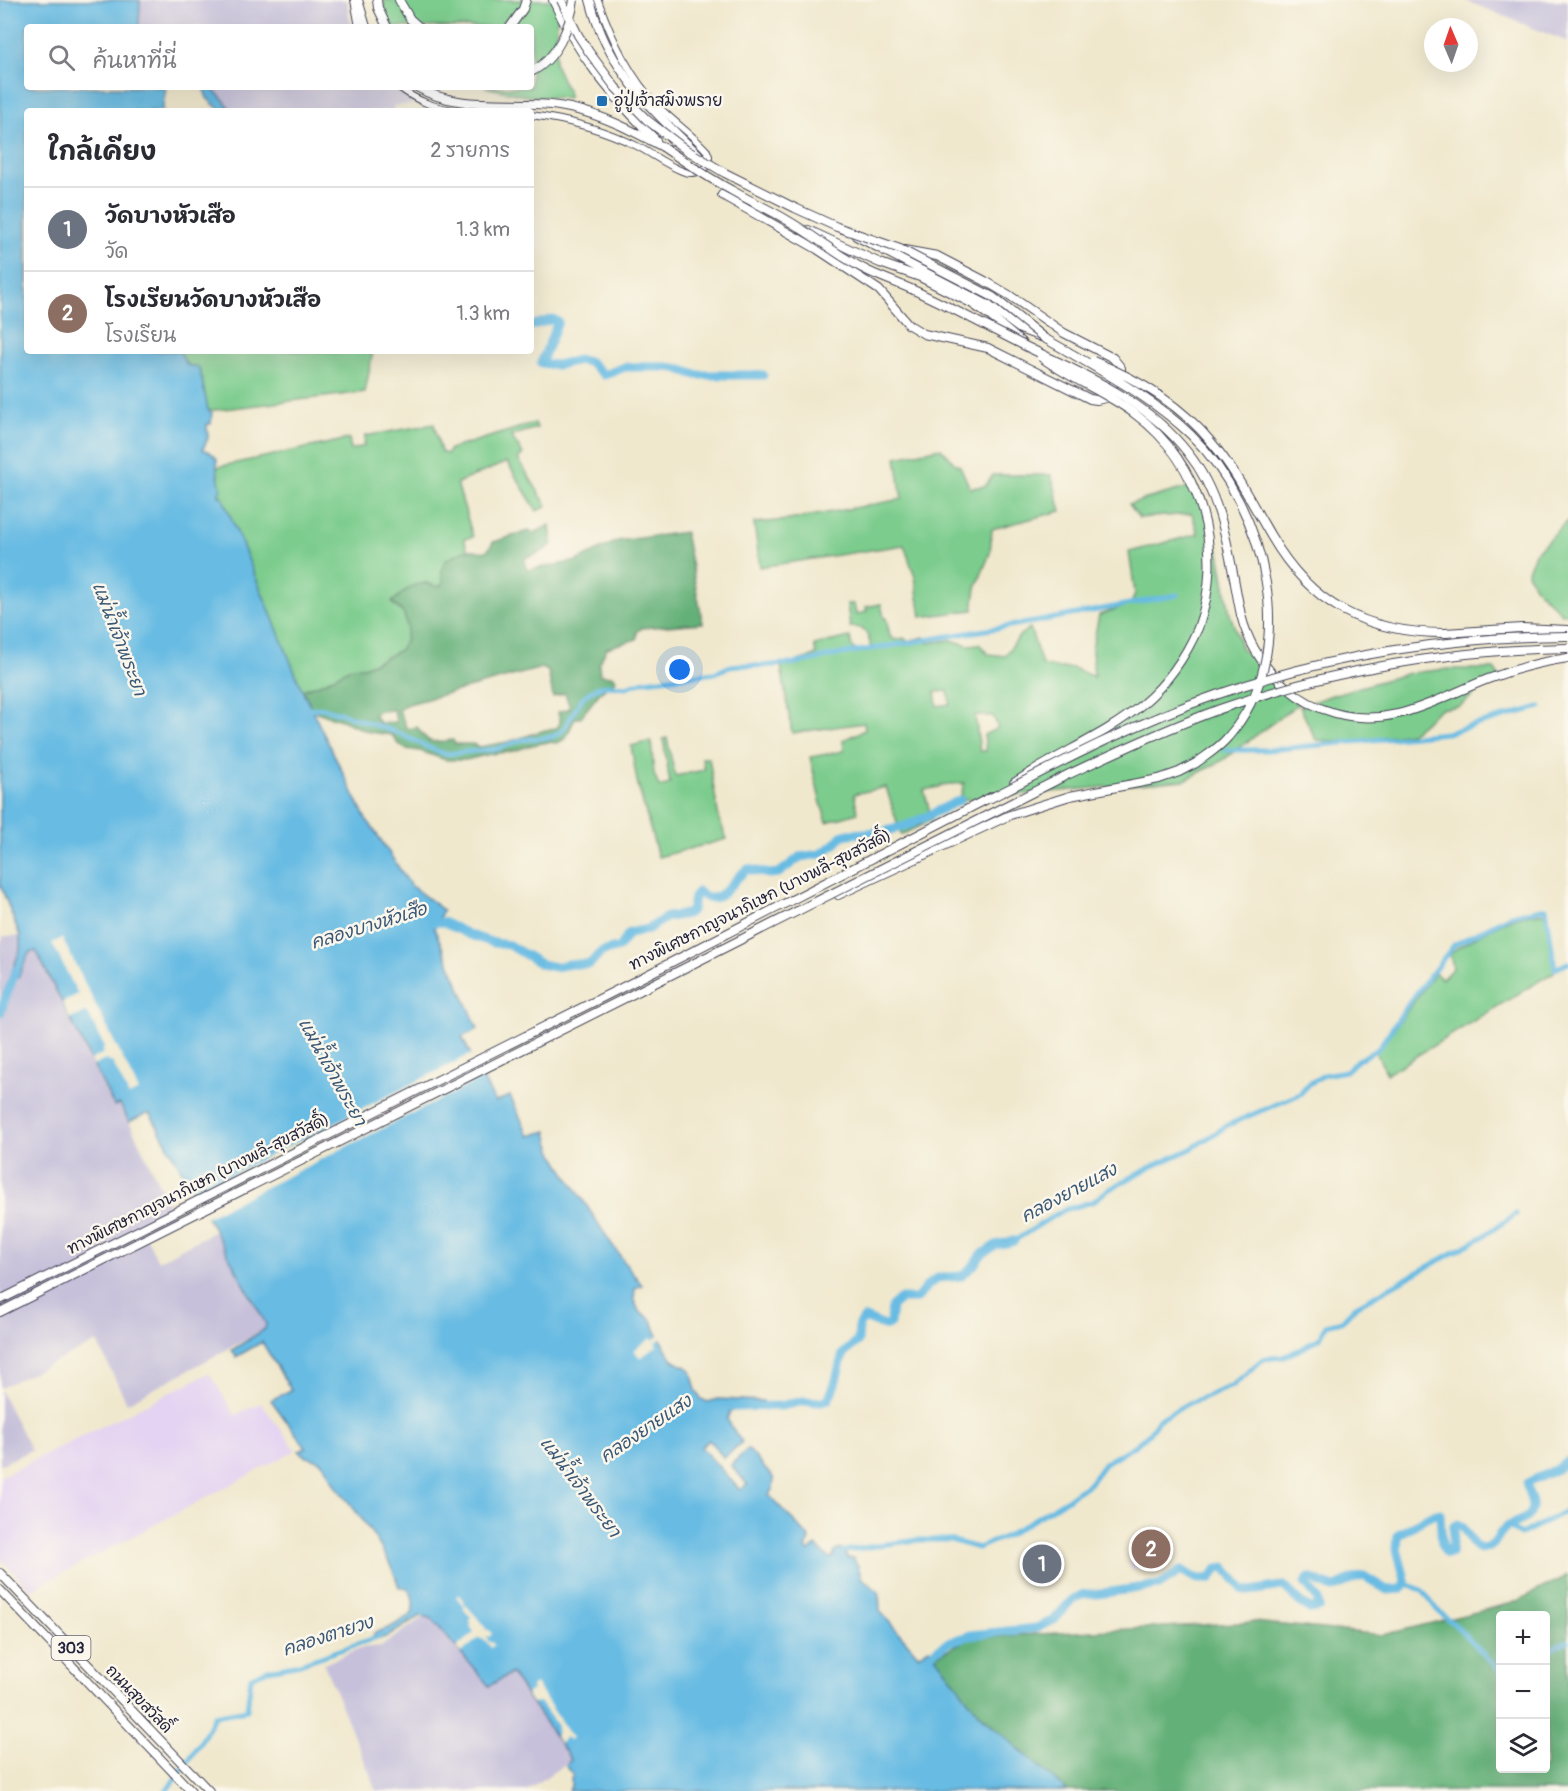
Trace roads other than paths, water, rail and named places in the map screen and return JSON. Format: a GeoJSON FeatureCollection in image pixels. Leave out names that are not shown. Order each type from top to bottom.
{"type":"FeatureCollection","features":[{"type":"Feature","properties":{"kind":"highway"},"geometry":{"type":"LineString","coordinates":[[358,0],[365,24]]}},
{"type":"Feature","properties":{"kind":"highway"},"geometry":{"type":"LineString","coordinates":[[553,0],[572,38],[595,74],[663,147]]}},
{"type":"Feature","properties":{"kind":"highway"},"geometry":{"type":"LineString","coordinates":[[561,0],[589,52],[629,103],[667,136],[705,161],[772,197],[837,227],[981,301],[1020,329],[1044,338],[1067,351],[1167,413],[1193,436],[1225,476],[1243,507],[1261,558],[1269,608],[1268,638],[1263,667],[1251,703],[1236,728],[1212,752],[1179,772],[1159,779],[1070,796],[1010,815],[892,871],[788,916]]}},
{"type":"Feature","properties":{"kind":"highway"},"geometry":{"type":"LineString","coordinates":[[590,0],[606,44],[628,80],[659,117],[705,161]]}},
{"type":"Feature","properties":{"kind":"highway"},"geometry":{"type":"LineString","coordinates":[[421,90],[458,101],[569,108],[595,115],[624,127],[663,147],[708,177],[788,220],[867,257],[920,277],[971,303],[1063,373],[1136,414],[1173,451],[1195,490],[1206,522],[1210,555],[1209,585],[1203,615],[1192,641],[1176,669],[1155,694],[1131,714],[989,799]]}},
{"type":"Feature","properties":{"kind":"highway"},"geometry":{"type":"LineString","coordinates":[[722,195],[817,249],[879,290],[909,325],[924,334],[988,348],[1090,399],[1105,398],[1121,372],[1121,368],[1113,358],[1050,324],[998,288],[942,259],[900,249]]}},
{"type":"Feature","properties":{"kind":"highway"},"geometry":{"type":"LineString","coordinates":[[788,220],[861,267],[926,296],[1028,348],[1077,370],[1121,394],[1144,410],[1188,452],[1218,505],[1240,615],[1250,642],[1265,665],[1301,699],[1340,714],[1383,718],[1418,709],[1508,672],[1568,658]]}},
{"type":"Feature","properties":{"kind":"highway"},"geometry":{"type":"LineString","coordinates":[[837,227],[900,249],[993,297],[1044,338]]}},
{"type":"Feature","properties":{"kind":"highway"},"geometry":{"type":"LineString","coordinates":[[1067,351],[1108,367],[1146,387],[1181,411],[1197,426],[1235,473],[1271,537],[1290,565],[1313,589],[1343,610],[1382,626],[1419,632],[1445,633],[1522,628],[1568,630]]}},
{"type":"Feature","properties":{"kind":"highway","name":"ทางพิเศษกาญจนาภิเษก (บางพลี-สุขสวัสดิ์)"},"geometry":{"type":"LineString","coordinates":[[0,1300],[624,987],[1117,735],[1214,695],[1329,662],[1427,645],[1505,638],[1568,636]]}},
{"type":"Feature","properties":{"kind":"highway","name":"ทางพิเศษกาญจนาภิเษก (บางพลี-สุขสวัสดิ์)"},"geometry":{"type":"LineString","coordinates":[[0,1312],[1069,774],[1142,741],[1220,710],[1269,694],[1384,665],[1459,654],[1568,648]]}},
{"type":"Feature","properties":{"kind":"main road"},"geometry":{"type":"LineString","coordinates":[[399,0],[416,24]]}},
{"type":"Feature","properties":{"kind":"main road"},"geometry":{"type":"LineString","coordinates":[[512,24],[523,9],[526,0]]}},
{"type":"Feature","properties":{"kind":"main road"},"geometry":{"type":"LineString","coordinates":[[534,71],[556,48],[567,30],[574,0]]}},
{"type":"Feature","properties":{"kind":"main road"},"geometry":{"type":"LineString","coordinates":[[378,4],[386,24]]}},
{"type":"Feature","properties":{"kind":"main road","name":"ถนนสุขสวัสดิ์"},"geometry":{"type":"LineString","coordinates":[[0,1573],[208,1791]]}},
{"type":"Feature","properties":{"kind":"main road","name":"ถนนสุขสวัสดิ์"},"geometry":{"type":"LineString","coordinates":[[0,1590],[191,1791]]}},
{"type":"Feature","properties":{"kind":"main road"},"geometry":{"type":"LineString","coordinates":[[133,1731],[142,1722]]}},
{"type":"Feature","properties":{"kind":"street"},"geometry":{"type":"LineString","coordinates":[[354,0],[358,24]]}},
{"type":"Feature","properties":{"kind":"street"},"geometry":{"type":"LineString","coordinates":[[534,115],[587,125],[613,135],[683,172],[698,173],[708,166],[710,156],[706,151],[654,102],[639,83],[611,36],[598,0]]}},
{"type":"Feature","properties":{"kind":"street"},"geometry":{"type":"LineString","coordinates":[[403,90],[420,102],[440,108]]}},
{"type":"Feature","properties":{"kind":"water","name":"แม่น้ำเจ้าพระยา"},"geometry":{"type":"Polygon","coordinates":[[[0,0],[140,0],[139,24],[24,24],[24,90],[166,90],[162,108],[24,108],[24,354],[181,354],[187,365],[198,367],[208,410],[212,413],[211,424],[207,424],[208,438],[203,449],[217,459],[221,490],[219,496],[222,496],[304,694],[366,819],[410,885],[443,910],[434,928],[478,1029],[462,1037],[495,1102],[510,1096],[529,1136],[547,1131],[551,1147],[562,1168],[642,1285],[635,1288],[634,1300],[639,1311],[652,1320],[656,1332],[672,1359],[691,1371],[701,1399],[708,1402],[717,1399],[763,1401],[764,1407],[742,1407],[730,1412],[727,1419],[742,1442],[724,1458],[709,1440],[701,1447],[740,1490],[747,1484],[731,1465],[748,1449],[774,1479],[769,1495],[810,1540],[806,1548],[809,1551],[816,1546],[829,1558],[833,1557],[835,1551],[840,1548],[845,1551],[847,1558],[853,1558],[861,1577],[879,1592],[880,1611],[918,1655],[929,1648],[978,1713],[1067,1791],[569,1791],[573,1775],[566,1765],[571,1760],[511,1673],[489,1686],[431,1618],[420,1616],[387,1637],[374,1639],[374,1633],[391,1627],[412,1614],[411,1594],[408,1588],[399,1587],[381,1548],[335,1485],[325,1466],[299,1451],[306,1448],[271,1400],[291,1390],[262,1342],[236,1357],[232,1350],[265,1329],[266,1324],[151,1115],[147,1113],[129,1122],[120,1104],[114,1106],[36,951],[29,953],[18,978],[8,982],[20,950],[20,936],[0,884],[0,0]]]}},
{"type":"Feature","properties":{"kind":"water"},"geometry":{"type":"Polygon","coordinates":[[[204,90],[213,90],[229,108],[218,108],[207,98],[204,90]]]}},
{"type":"Feature","properties":{"kind":"waterway"},"geometry":{"type":"LineString","coordinates":[[534,325],[553,319],[558,322],[541,363],[557,365],[579,360],[590,362],[604,375],[625,367],[676,368],[696,375],[763,375]]}},
{"type":"Feature","properties":{"kind":"waterway"},"geometry":{"type":"LineString","coordinates":[[307,709],[323,708],[340,713],[401,734],[445,754],[497,749],[521,740],[552,737],[562,731],[583,697],[596,688],[606,685],[626,687],[644,681],[715,673],[731,666],[797,663],[1177,595]]}},
{"type":"Feature","properties":{"kind":"waterway"},"geometry":{"type":"LineString","coordinates":[[1225,750],[1268,750],[1446,733],[1540,707]]}},
{"type":"Feature","properties":{"kind":"waterway","name":"คลองบางหัวเสือ"},"geometry":{"type":"LineString","coordinates":[[425,924],[443,922],[470,935],[509,945],[541,964],[555,967],[590,964],[601,952],[619,947],[629,933],[648,929],[667,917],[687,914],[692,910],[694,898],[698,892],[709,898],[726,891],[748,869],[769,874],[779,873],[800,857],[820,854],[834,845],[841,836],[883,832],[911,824],[960,800]]}},
{"type":"Feature","properties":{"kind":"waterway","name":"คลองยายแสง"},"geometry":{"type":"LineString","coordinates":[[1014,1241],[1063,1210],[1092,1202],[1108,1190],[1149,1168],[1191,1149],[1228,1125],[1300,1094],[1309,1084],[1324,1075],[1346,1071],[1358,1060],[1378,1049],[1412,999],[1454,945],[1512,915],[1546,908],[1555,969],[1568,963]]}},
{"type":"Feature","properties":{"kind":"waterway"},"geometry":{"type":"LineString","coordinates":[[0,1013],[16,970]]}},
{"type":"Feature","properties":{"kind":"waterway"},"geometry":{"type":"LineString","coordinates":[[839,1555],[845,1551],[918,1540],[950,1540],[978,1548],[1008,1535],[1090,1483],[1105,1463],[1148,1435],[1158,1420],[1187,1404],[1232,1386],[1263,1359],[1282,1357],[1301,1349],[1320,1338],[1326,1325],[1342,1321],[1356,1306],[1482,1237],[1516,1214]]}},
{"type":"Feature","properties":{"kind":"waterway","name":"คลองยายแสง"},"geometry":{"type":"LineString","coordinates":[[730,1407],[781,1406],[803,1401],[828,1400],[843,1354],[858,1341],[859,1324],[865,1318],[884,1326],[890,1324],[892,1306],[900,1299],[917,1299],[937,1278],[962,1276],[981,1255],[996,1245],[1014,1241]]}},
{"type":"Feature","properties":{"kind":"waterway"},"geometry":{"type":"LineString","coordinates":[[924,1658],[949,1642],[971,1635],[1036,1628],[1054,1620],[1072,1600],[1084,1594],[1159,1585],[1182,1570],[1193,1577],[1203,1579],[1211,1578],[1218,1568],[1225,1567],[1244,1591],[1284,1586],[1310,1609],[1319,1607],[1317,1598],[1305,1583],[1309,1578],[1333,1588],[1364,1576],[1387,1590],[1402,1589],[1406,1583],[1397,1549],[1398,1535],[1429,1516],[1440,1513],[1442,1546],[1447,1554],[1451,1553],[1454,1526],[1458,1524],[1462,1526],[1474,1545],[1480,1549],[1487,1548],[1494,1543],[1503,1530],[1524,1519],[1531,1511],[1532,1504],[1527,1483],[1557,1469],[1568,1461]]}},
{"type":"Feature","properties":{"kind":"waterway"},"geometry":{"type":"LineString","coordinates":[[1508,1526],[1520,1535],[1568,1510]]}},
{"type":"Feature","properties":{"kind":"waterway"},"geometry":{"type":"LineString","coordinates":[[1406,1583],[1423,1591],[1437,1610],[1496,1667]]}},
{"type":"Feature","properties":{"kind":"waterway","name":"คลองตายวง"},"geometry":{"type":"LineString","coordinates":[[166,1791],[198,1746],[214,1716],[247,1710],[251,1677],[268,1670],[300,1664],[380,1636]]}},
{"type":"Feature","properties":{"kind":"waterway"},"geometry":{"type":"LineString","coordinates":[[1550,1649],[1568,1641]]}},
{"type":"Feature","properties":{"kind":"place","name":"อู่ปู่เจ้าสมิงพราย"},"geometry":{"type":"Point","coordinates":[602,101]}},
{"type":"Feature","properties":{"kind":"place","name":"โรงเรียนวัดบางหัวเสือ"},"geometry":{"type":"Point","coordinates":[1151,1549]}},
{"type":"Feature","properties":{"kind":"place","name":"วัดบางหัวเสือ"},"geometry":{"type":"Point","coordinates":[1042,1564]}}]}
